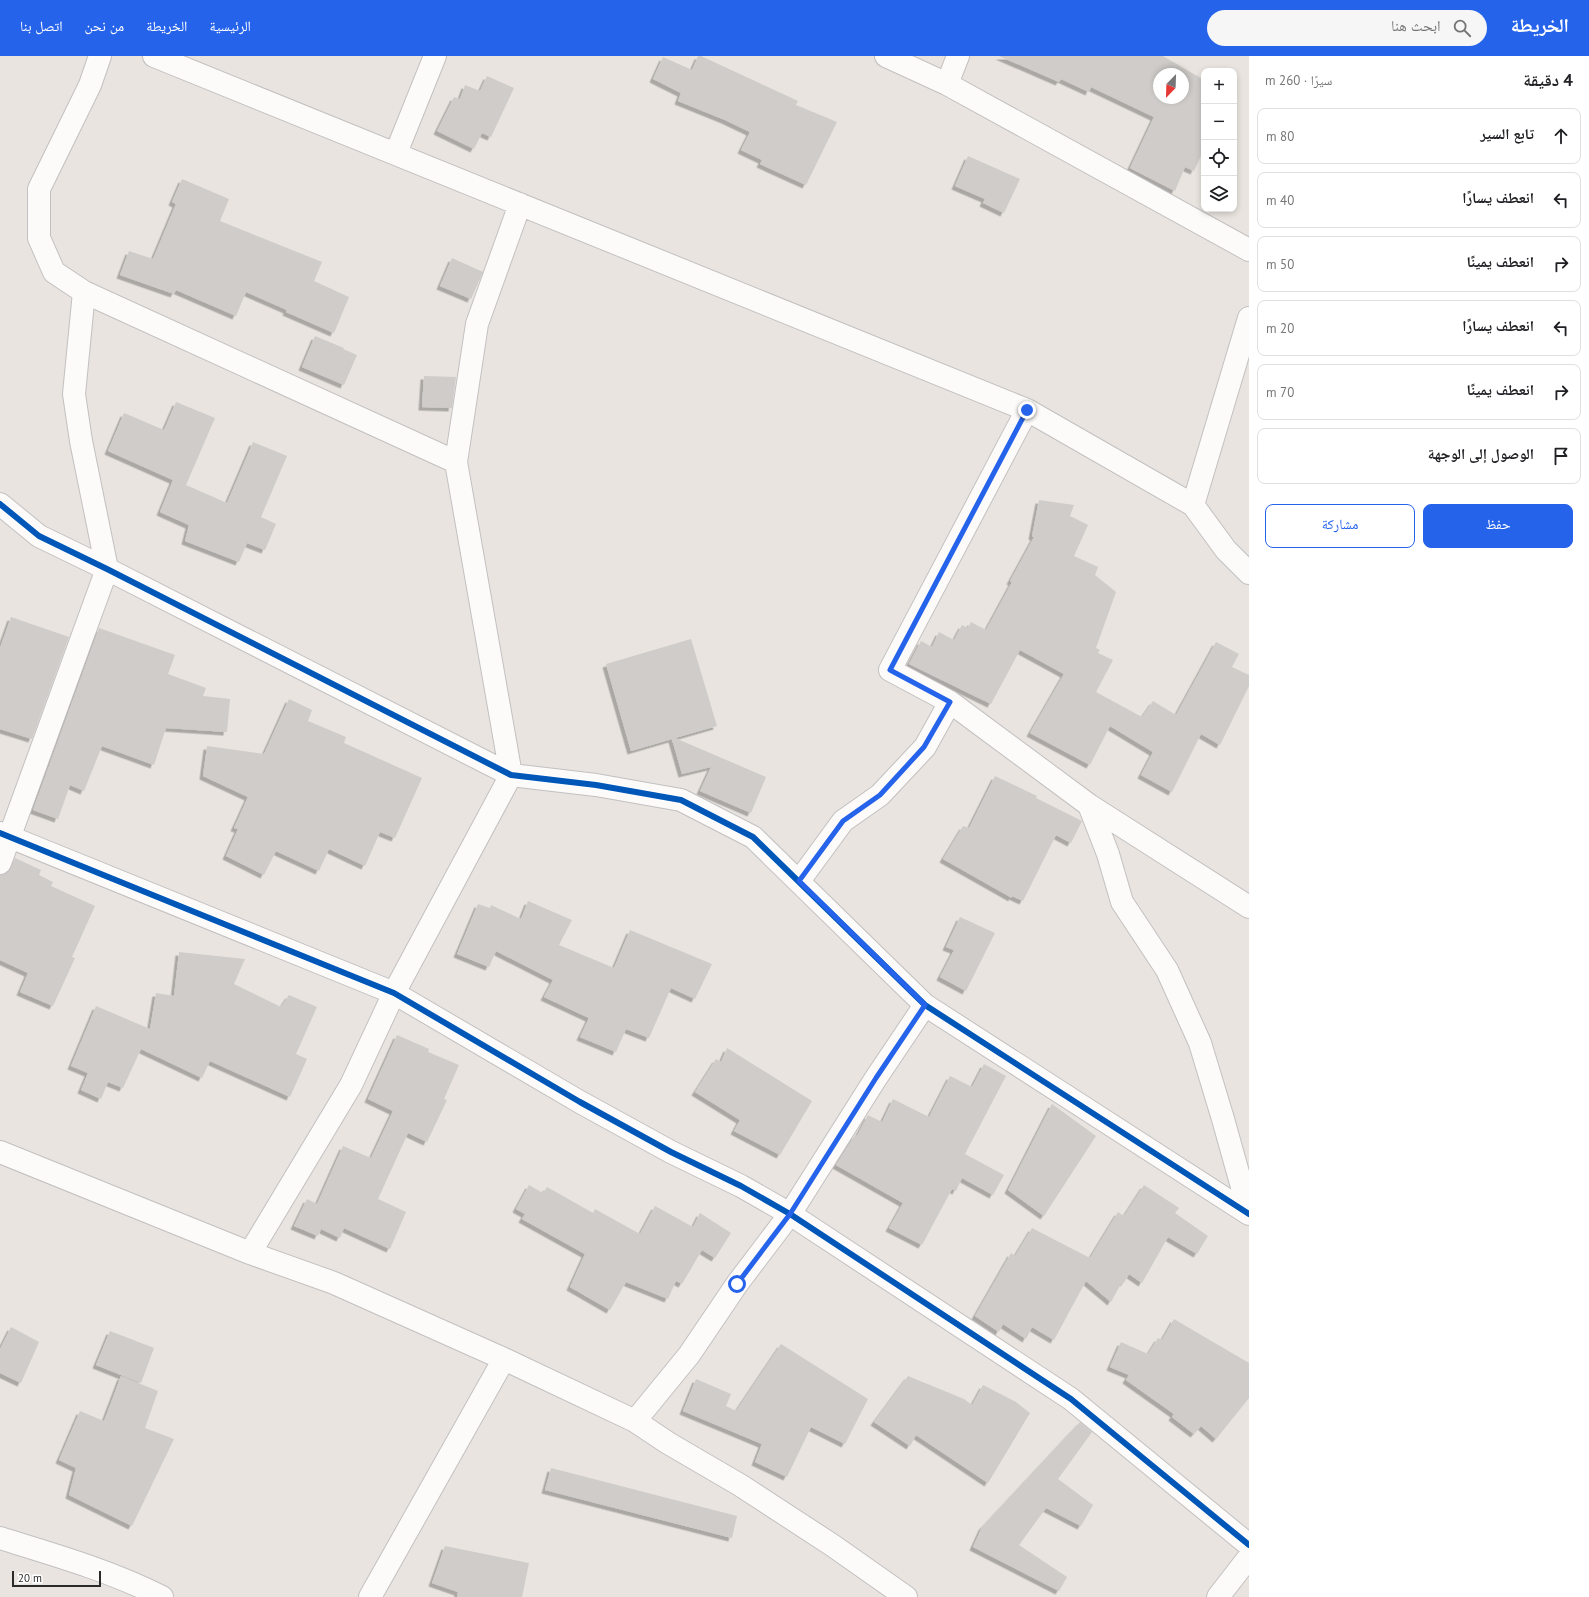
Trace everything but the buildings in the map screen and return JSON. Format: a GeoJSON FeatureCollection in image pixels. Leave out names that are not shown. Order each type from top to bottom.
{"type":"FeatureCollection","features":[{"type":"Feature","properties":{"kind":"street"},"geometry":{"type":"LineString","coordinates":[[100,56],[90,85],[39,190],[39,238],[54,272],[84,292],[456,462]]}},
{"type":"Feature","properties":{"kind":"street"},"geometry":{"type":"LineString","coordinates":[[154,56],[1027,410],[1193,505],[1226,550],[1249,573]]}},
{"type":"Feature","properties":{"kind":"street"},"geometry":{"type":"LineString","coordinates":[[396,153],[435,56]]}},
{"type":"Feature","properties":{"kind":"street"},"geometry":{"type":"LineString","coordinates":[[886,56],[947,84],[1249,250]]}},
{"type":"Feature","properties":{"kind":"street"},"geometry":{"type":"LineString","coordinates":[[947,84],[958,56]]}},
{"type":"Feature","properties":{"kind":"street"},"geometry":{"type":"LineString","coordinates":[[250,1252],[351,1085],[394,993],[511,775],[456,462],[477,324],[520,204]]}},
{"type":"Feature","properties":{"kind":"street"},"geometry":{"type":"LineString","coordinates":[[0,863],[5,835],[107,569],[81,441],[74,394],[84,292]]}},
{"type":"Feature","properties":{"kind":"street"},"geometry":{"type":"LineString","coordinates":[[1193,505],[1249,318]]}},
{"type":"Feature","properties":{"kind":"street"},"geometry":{"type":"LineString","coordinates":[[1027,410],[890,670],[950,702],[1089,805],[1249,907]]}},
{"type":"Feature","properties":{"kind":"street"},"geometry":{"type":"LineString","coordinates":[[0,504],[39,536],[107,569],[511,775],[596,785],[680,800],[753,837],[925,1005],[1249,1213]]}},
{"type":"Feature","properties":{"kind":"street"},"geometry":{"type":"LineString","coordinates":[[799,881],[843,821],[880,795],[924,747],[950,702]]}},
{"type":"Feature","properties":{"kind":"street"},"geometry":{"type":"LineString","coordinates":[[1089,805],[1108,854],[1122,902],[1166,970],[1200,1043],[1249,1213]]}},
{"type":"Feature","properties":{"kind":"street"},"geometry":{"type":"LineString","coordinates":[[5,835],[394,993],[580,1102],[671,1152],[741,1186],[790,1214],[1071,1399],[1249,1545]]}},
{"type":"Feature","properties":{"kind":"street"},"geometry":{"type":"LineString","coordinates":[[635,1421],[689,1355],[737,1284],[790,1214],[876,1078],[925,1005]]}},
{"type":"Feature","properties":{"kind":"street"},"geometry":{"type":"LineString","coordinates":[[0,1152],[250,1252],[334,1282],[504,1359],[635,1421],[668,1443],[740,1485],[832,1545],[906,1597]]}},
{"type":"Feature","properties":{"kind":"street"},"geometry":{"type":"LineString","coordinates":[[370,1597],[504,1359]]}},
{"type":"Feature","properties":{"kind":"street"},"geometry":{"type":"LineString","coordinates":[[0,1538],[70,1560],[145,1588],[162,1597]]}},
{"type":"Feature","properties":{"kind":"street"},"geometry":{"type":"LineString","coordinates":[[1218,1597],[1249,1557]]}},
{"type":"Feature","properties":{"kind":"cycle path"},"geometry":{"type":"LineString","coordinates":[[0,504],[39,536],[107,569],[511,775],[596,785],[681,800],[753,837],[925,1005],[1249,1214]]}},
{"type":"Feature","properties":{"kind":"cycle path"},"geometry":{"type":"LineString","coordinates":[[0,833],[394,993],[580,1102],[671,1152],[741,1186],[790,1214],[1071,1399],[1249,1545]]}},
{"type":"Feature","properties":{"kind":"route"},"geometry":{"type":"LineString","coordinates":[[737,1284],[790,1214],[876,1078],[925,1005],[799,881],[843,821],[880,795],[924,747],[950,702],[890,670],[1027,410]]}}]}
